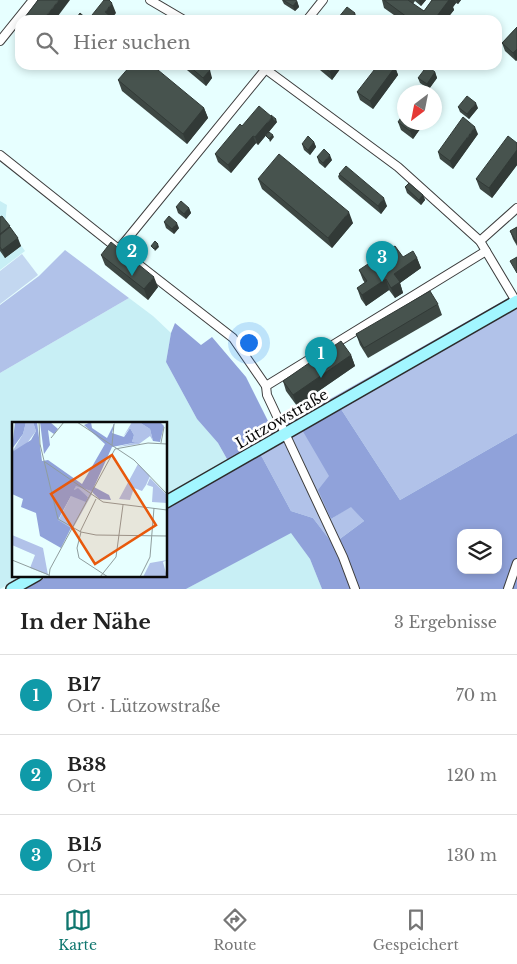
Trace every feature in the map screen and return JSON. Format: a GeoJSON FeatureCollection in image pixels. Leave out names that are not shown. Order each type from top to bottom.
{"type":"FeatureCollection","features":[{"type":"Feature","properties":{"kind":"street"},"geometry":{"type":"LineString","coordinates":[[21,15],[33,0]]}},
{"type":"Feature","properties":{"kind":"street"},"geometry":{"type":"LineString","coordinates":[[150,0],[176,15]]}},
{"type":"Feature","properties":{"kind":"street"},"geometry":{"type":"LineString","coordinates":[[310,15],[323,0]]}},
{"type":"Feature","properties":{"kind":"street"},"geometry":{"type":"LineString","coordinates":[[0,41],[15,22]]}},
{"type":"Feature","properties":{"kind":"street"},"geometry":{"type":"LineString","coordinates":[[119,249],[262,70]]}},
{"type":"Feature","properties":{"kind":"street"},"geometry":{"type":"LineString","coordinates":[[270,70],[398,167],[480,242],[517,302]]}},
{"type":"Feature","properties":{"kind":"street"},"geometry":{"type":"LineString","coordinates":[[0,155],[233,338],[266,386],[267,395],[343,557],[355,589]]}},
{"type":"Feature","properties":{"kind":"street"},"geometry":{"type":"LineString","coordinates":[[480,242],[517,208]]}},
{"type":"Feature","properties":{"kind":"street"},"geometry":{"type":"LineString","coordinates":[[266,386],[486,251]]}},
{"type":"Feature","properties":{"kind":"street","name":"Lützowstraße"},"geometry":{"type":"LineString","coordinates":[[168,501],[517,302]]}},
{"type":"Feature","properties":{"kind":"street"},"geometry":{"type":"LineString","coordinates":[[508,589],[517,563]]}},
{"type":"Feature","properties":{"kind":"street"},"geometry":{"type":"LineString","coordinates":[[12,589],[35,576]]}},
{"type":"Feature","properties":{"kind":"shaded area"},"geometry":{"type":"Polygon","coordinates":[[[0,201],[7,205],[5,223],[25,251],[0,270],[0,201]]]}},
{"type":"Feature","properties":{"kind":"shaded area"},"geometry":{"type":"Polygon","coordinates":[[[65,250],[129,298],[0,373],[0,305],[39,276],[65,250]]]}},
{"type":"Feature","properties":{"kind":"shaded area"},"geometry":{"type":"Polygon","coordinates":[[[22,254],[38,275],[0,304],[0,271],[22,254]]]}},
{"type":"Feature","properties":{"kind":"shaded area"},"geometry":{"type":"Polygon","coordinates":[[[517,293],[517,433],[400,500],[339,406],[329,476],[331,519],[351,506],[364,521],[333,544],[313,518],[291,511],[262,457],[252,448],[255,442],[273,431],[276,424],[286,419],[291,421],[517,293]]]}},
{"type":"Feature","properties":{"kind":"shaded area"},"geometry":{"type":"Polygon","coordinates":[[[129,298],[153,316],[171,333],[166,362],[197,419],[218,443],[229,463],[168,496],[168,422],[12,422],[12,576],[24,576],[0,589],[0,373],[129,298]]]}},
{"type":"Feature","properties":{"kind":"shaded area"},"geometry":{"type":"Polygon","coordinates":[[[175,323],[201,345],[212,337],[246,377],[273,431],[255,442],[253,448],[262,457],[291,511],[313,518],[333,544],[364,521],[351,507],[331,519],[318,490],[329,476],[301,428],[339,406],[400,500],[517,433],[517,589],[322,589],[310,559],[291,533],[186,589],[26,589],[47,576],[168,576],[168,505],[232,468],[218,443],[197,419],[166,362],[171,333],[175,323]]]}},
{"type":"Feature","properties":{"kind":"shaded area"},"geometry":{"type":"Polygon","coordinates":[[[291,532],[310,559],[322,589],[186,589],[291,532]]]}},
{"type":"Feature","properties":{"kind":"building"},"geometry":{"type":"Polygon","coordinates":[[[38,0],[59,0],[47,15],[27,15],[38,0]]]}},
{"type":"Feature","properties":{"kind":"building"},"geometry":{"type":"Polygon","coordinates":[[[104,0],[109,0],[112,3],[105,12],[109,15],[92,15],[104,0]]]}},
{"type":"Feature","properties":{"kind":"building"},"geometry":{"type":"Polygon","coordinates":[[[283,0],[295,0],[297,1],[293,6],[283,0]]]}},
{"type":"Feature","properties":{"kind":"building"},"geometry":{"type":"Polygon","coordinates":[[[384,0],[408,0],[424,11],[432,0],[449,0],[438,15],[404,15],[384,0]]]}},
{"type":"Feature","properties":{"kind":"building"},"geometry":{"type":"Polygon","coordinates":[[[347,7],[355,13],[354,15],[340,15],[347,7]]]}},
{"type":"Feature","properties":{"kind":"building"},"geometry":{"type":"Polygon","coordinates":[[[517,27],[517,49],[513,53],[502,43],[517,27]]]}},
{"type":"Feature","properties":{"kind":"building"},"geometry":{"type":"Polygon","coordinates":[[[127,70],[158,70],[204,108],[183,134],[118,80],[127,70]]]}},
{"type":"Feature","properties":{"kind":"building"},"geometry":{"type":"Polygon","coordinates":[[[194,70],[210,70],[203,78],[194,70]]]}},
{"type":"Feature","properties":{"kind":"building"},"geometry":{"type":"Polygon","coordinates":[[[374,70],[393,70],[370,101],[357,92],[374,70]]]}},
{"type":"Feature","properties":{"kind":"building"},"geometry":{"type":"Polygon","coordinates":[[[424,70],[435,72],[427,84],[418,78],[424,70]]]}},
{"type":"Feature","properties":{"kind":"building"},"geometry":{"type":"Polygon","coordinates":[[[467,96],[476,103],[467,114],[458,107],[467,96]]]}},
{"type":"Feature","properties":{"kind":"building"},"geometry":{"type":"Polygon","coordinates":[[[259,106],[272,117],[228,165],[215,154],[240,124],[242,126],[259,106]]]}},
{"type":"Feature","properties":{"kind":"building"},"geometry":{"type":"Polygon","coordinates":[[[463,117],[475,127],[450,161],[438,152],[463,117]]]}},
{"type":"Feature","properties":{"kind":"building"},"geometry":{"type":"Polygon","coordinates":[[[269,132],[273,135],[269,139],[266,136],[269,132]]]}},
{"type":"Feature","properties":{"kind":"building"},"geometry":{"type":"Polygon","coordinates":[[[308,136],[314,142],[308,150],[302,144],[308,136]]]}},
{"type":"Feature","properties":{"kind":"building"},"geometry":{"type":"Polygon","coordinates":[[[508,136],[517,143],[517,150],[489,188],[476,179],[508,136]]]}},
{"type":"Feature","properties":{"kind":"building"},"geometry":{"type":"Polygon","coordinates":[[[324,149],[330,155],[323,163],[317,157],[324,149]]]}},
{"type":"Feature","properties":{"kind":"building"},"geometry":{"type":"Polygon","coordinates":[[[279,154],[349,212],[328,238],[258,179],[279,154]]]}},
{"type":"Feature","properties":{"kind":"building"},"geometry":{"type":"Polygon","coordinates":[[[346,166],[384,198],[378,206],[339,174],[346,166]]]}},
{"type":"Feature","properties":{"kind":"building"},"geometry":{"type":"Polygon","coordinates":[[[409,183],[423,195],[419,200],[405,187],[409,183]]]}},
{"type":"Feature","properties":{"kind":"building"},"geometry":{"type":"Polygon","coordinates":[[[181,201],[189,208],[184,214],[176,207],[181,201]]]}},
{"type":"Feature","properties":{"kind":"building"},"geometry":{"type":"Polygon","coordinates":[[[2,216],[10,226],[0,234],[0,217],[2,216]]]}},
{"type":"Feature","properties":{"kind":"building"},"geometry":{"type":"Polygon","coordinates":[[[169,216],[177,223],[172,229],[164,222],[169,216]]]}},
{"type":"Feature","properties":{"kind":"building"},"geometry":{"type":"Polygon","coordinates":[[[10,227],[18,238],[2,250],[0,247],[0,235],[10,227]]]}},
{"type":"Feature","properties":{"kind":"building"},"geometry":{"type":"Polygon","coordinates":[[[517,227],[517,243],[510,231],[517,227]]]}},
{"type":"Feature","properties":{"kind":"building"},"geometry":{"type":"Polygon","coordinates":[[[155,241],[158,244],[154,249],[151,246],[155,241]]]}},
{"type":"Feature","properties":{"kind":"building"},"geometry":{"type":"Polygon","coordinates":[[[111,242],[154,277],[144,289],[101,255],[111,242]]]}},
{"type":"Feature","properties":{"kind":"building"},"geometry":{"type":"Polygon","coordinates":[[[395,246],[403,257],[413,251],[417,258],[394,274],[400,282],[391,288],[386,279],[362,295],[357,288],[367,281],[359,270],[395,246]]]}},
{"type":"Feature","properties":{"kind":"building"},"geometry":{"type":"Polygon","coordinates":[[[517,257],[517,273],[510,261],[517,257]]]}},
{"type":"Feature","properties":{"kind":"building"},"geometry":{"type":"Polygon","coordinates":[[[430,291],[438,304],[364,348],[356,334],[430,291]]]}},
{"type":"Feature","properties":{"kind":"building"},"geometry":{"type":"Polygon","coordinates":[[[341,341],[351,355],[293,395],[283,381],[341,341]]]}},
{"type":"Feature","properties":{"kind":"place","name":"B38"},"geometry":{"type":"Point","coordinates":[132,276]}},
{"type":"Feature","properties":{"kind":"place","name":"B15"},"geometry":{"type":"Point","coordinates":[382,282]}},
{"type":"Feature","properties":{"kind":"place","name":"B17"},"geometry":{"type":"Point","coordinates":[321,378]}}]}
